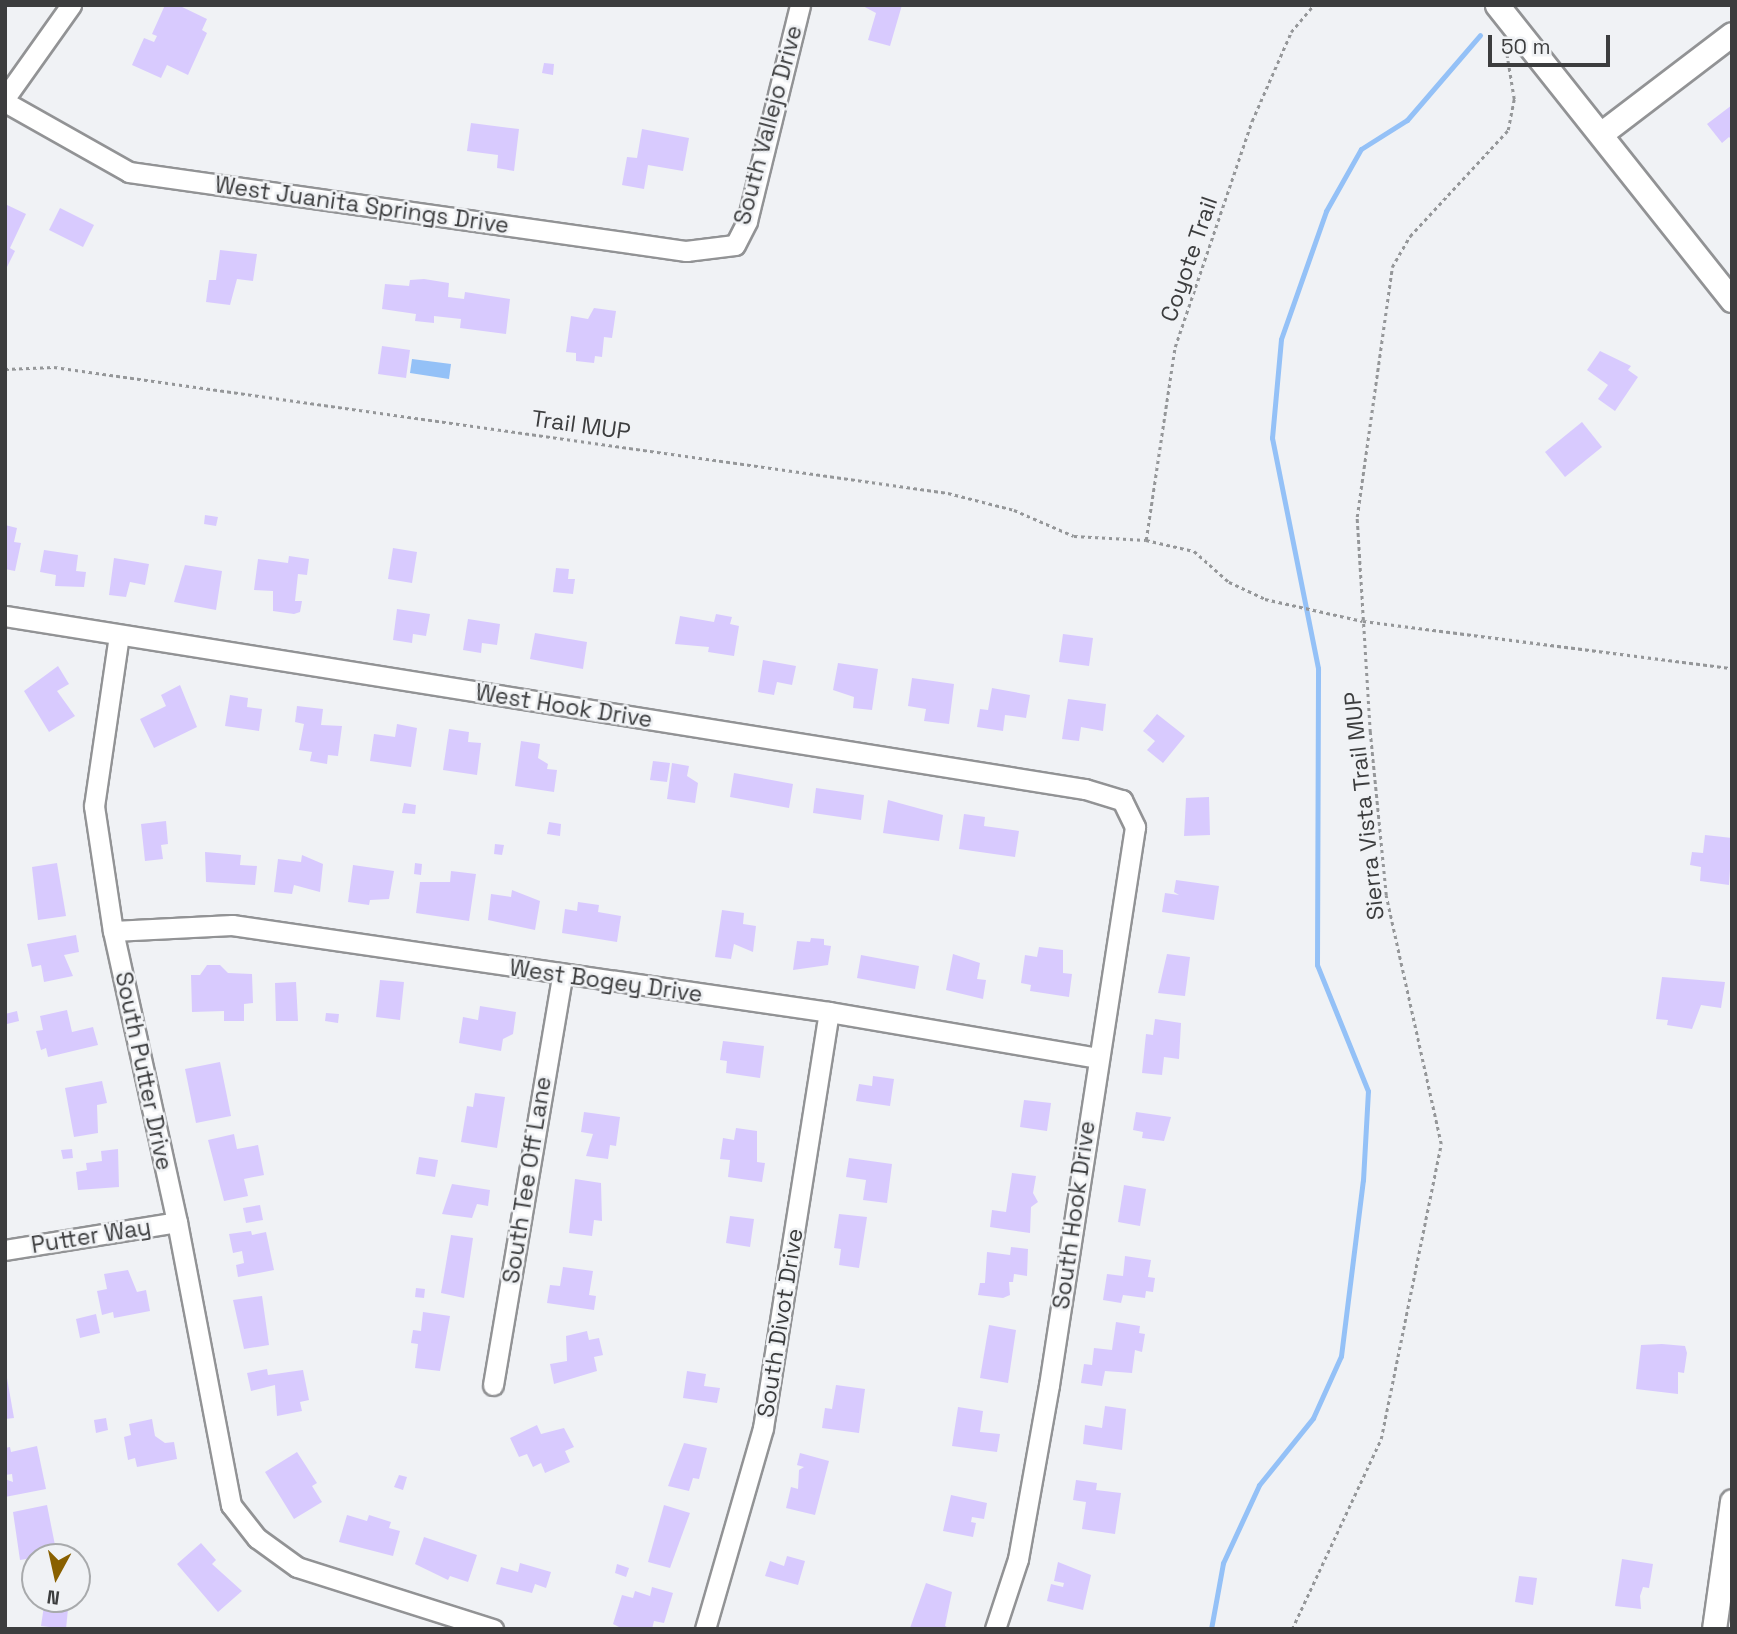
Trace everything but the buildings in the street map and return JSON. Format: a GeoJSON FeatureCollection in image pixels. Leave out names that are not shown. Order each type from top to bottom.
{"type":"FeatureCollection","features":[{"type":"Feature","properties":{"kind":"street"},"geometry":{"type":"LineString","coordinates":[[5,100],[71,5]]}},
{"type":"Feature","properties":{"kind":"street","name":"South Vallejo Drive"},"geometry":{"type":"LineString","coordinates":[[735,245],[747,221],[800,5]]}},
{"type":"Feature","properties":{"kind":"street"},"geometry":{"type":"LineString","coordinates":[[1497,5],[1602,133],[1732,300]]}},
{"type":"Feature","properties":{"kind":"street"},"geometry":{"type":"LineString","coordinates":[[1602,133],[1732,34]]}},
{"type":"Feature","properties":{"kind":"street","name":"West Juanita Springs Drive"},"geometry":{"type":"LineString","coordinates":[[5,100],[129,172],[687,251],[735,245]]}},
{"type":"Feature","properties":{"kind":"street","name":"West Hook Drive"},"geometry":{"type":"LineString","coordinates":[[5,617],[1085,789],[1122,800]]}},
{"type":"Feature","properties":{"kind":"street","name":"South Putter Drive"},"geometry":{"type":"LineString","coordinates":[[119,635],[94,806],[113,931],[177,1222],[231,1505],[257,1538],[297,1567],[494,1629]]}},
{"type":"Feature","properties":{"kind":"street","name":"South Hook Drive"},"geometry":{"type":"LineString","coordinates":[[995,1629],[1018,1559],[1049,1385],[1135,827],[1122,800]]}},
{"type":"Feature","properties":{"kind":"street","name":"West Bogey Drive"},"geometry":{"type":"LineString","coordinates":[[113,931],[232,925],[562,976],[829,1012],[1098,1058]]}},
{"type":"Feature","properties":{"kind":"street","name":"South Tee Off Lane"},"geometry":{"type":"LineString","coordinates":[[493,1385],[562,976]]}},
{"type":"Feature","properties":{"kind":"street","name":"South Divot Drive"},"geometry":{"type":"LineString","coordinates":[[705,1629],[763,1428],[829,1012]]}},
{"type":"Feature","properties":{"kind":"street","name":"Putter Way"},"geometry":{"type":"LineString","coordinates":[[5,1250],[177,1222]]}},
{"type":"Feature","properties":{"kind":"street"},"geometry":{"type":"LineString","coordinates":[[1714,1629],[1732,1500]]}},
{"type":"Feature","properties":{"kind":"path","name":"Coyote Trail"},"geometry":{"type":"LineString","coordinates":[[1146,540],[1175,347],[1252,121],[1291,32],[1314,5]]}},
{"type":"Feature","properties":{"kind":"path","name":"Sierra Vista Trail MUP"},"geometry":{"type":"LineString","coordinates":[[1292,1629],[1381,1439],[1441,1144],[1386,895],[1357,517],[1392,267],[1410,236],[1508,130],[1514,99],[1511,60],[1502,41]]}},
{"type":"Feature","properties":{"kind":"path","name":"Trail MUP"},"geometry":{"type":"LineString","coordinates":[[5,369],[54,367],[948,493],[1014,510],[1074,536],[1146,540],[1194,551],[1229,582],[1265,599],[1363,621],[1732,668]]}},
{"type":"Feature","properties":{"kind":"water"},"geometry":{"type":"Polygon","coordinates":[[[412,359],[451,364],[449,379],[410,373],[412,359]]]}},
{"type":"Feature","properties":{"kind":"waterway"},"geometry":{"type":"LineString","coordinates":[[1211,1629],[1223,1563],[1259,1485],[1313,1418],[1341,1356],[1363,1180],[1368,1091],[1317,965],[1318,668],[1272,438],[1281,339],[1326,211],[1361,149],[1407,120],[1480,35]]}}]}
